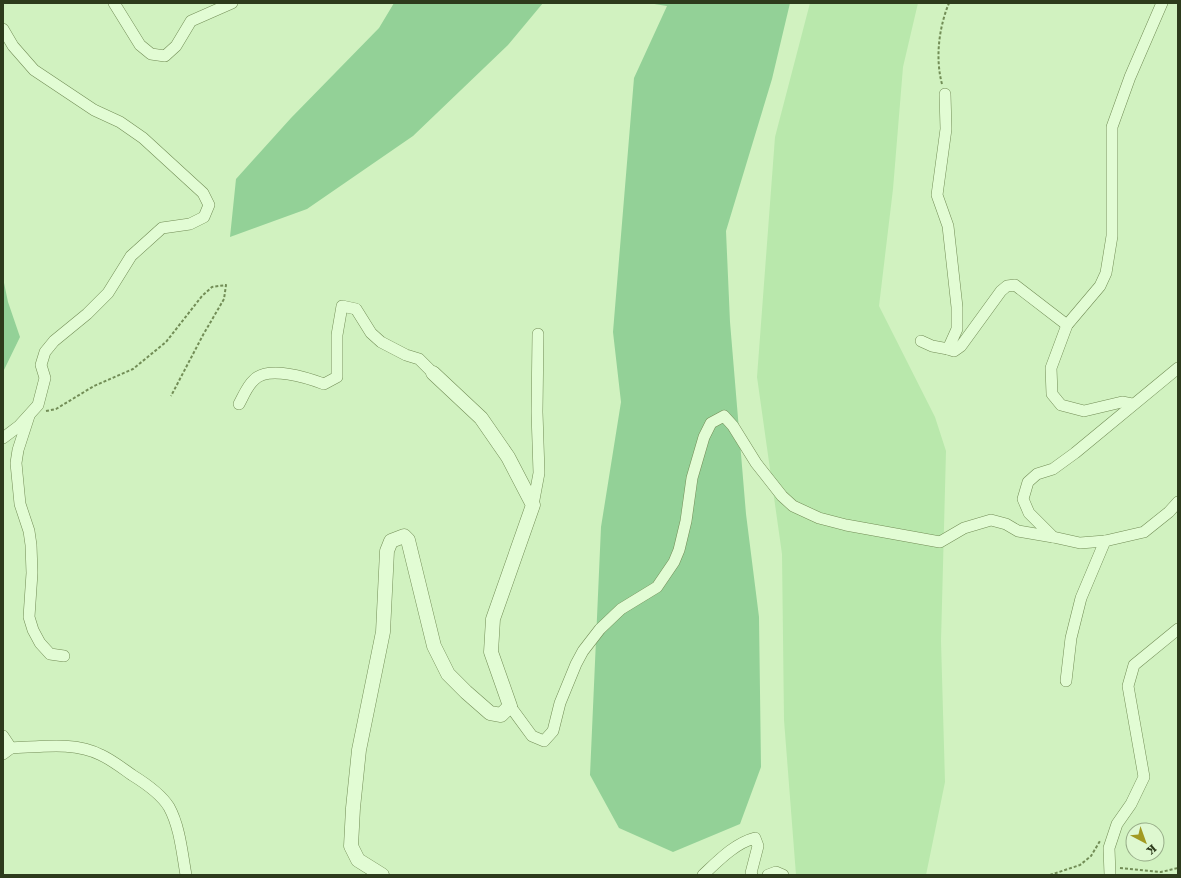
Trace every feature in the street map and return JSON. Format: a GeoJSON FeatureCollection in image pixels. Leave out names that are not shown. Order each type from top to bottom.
{"type":"FeatureCollection","features":[{"type":"Feature","properties":{"kind":"street"},"geometry":{"type":"LineString","coordinates":[[114,3],[140,45],[151,54],[165,56],[176,46],[191,21],[232,3]]}},
{"type":"Feature","properties":{"kind":"street"},"geometry":{"type":"LineString","coordinates":[[1132,404],[1122,402],[1084,411],[1061,405],[1052,394],[1051,368],[1067,325],[1100,286],[1106,273],[1112,236],[1112,127],[1130,77],[1162,3]]}},
{"type":"Feature","properties":{"kind":"street"},"geometry":{"type":"LineString","coordinates":[[3,29],[13,46],[34,70],[94,110],[120,122],[143,138],[203,193],[209,205],[204,218],[190,224],[162,228],[151,237],[132,256],[108,294],[87,314],[54,341],[45,352],[41,365],[45,378],[38,405],[29,416],[3,438]]}},
{"type":"Feature","properties":{"kind":"street"},"geometry":{"type":"LineString","coordinates":[[944,94],[946,128],[936,195],[948,226],[957,307],[957,330],[948,349]]}},
{"type":"Feature","properties":{"kind":"street"},"geometry":{"type":"LineString","coordinates":[[921,341],[932,346],[954,351],[961,346],[1001,291],[1007,286],[1014,285],[1067,325]]}},
{"type":"Feature","properties":{"kind":"street"},"geometry":{"type":"LineString","coordinates":[[238,404],[254,379],[267,374],[282,373],[324,384],[337,377],[337,335],[342,306],[356,309],[367,327],[381,342],[406,355],[420,359],[481,418],[508,457],[532,505]]}},
{"type":"Feature","properties":{"kind":"street"},"geometry":{"type":"LineString","coordinates":[[538,334],[537,412],[540,473],[532,505],[493,619],[491,652],[510,706],[532,736],[544,741],[553,731],[560,704],[576,664],[583,651],[600,629],[621,609],[657,587],[674,562],[679,550],[686,521],[692,478],[704,437],[711,423],[724,416],[733,426],[756,463],[782,496],[793,506],[819,518],[846,525],[940,542],[964,528],[991,520],[1006,524],[1018,531],[1080,543],[1105,541],[1144,532],[1169,512],[1178,502]]}},
{"type":"Feature","properties":{"kind":"street"},"geometry":{"type":"LineString","coordinates":[[1053,538],[1029,514],[1023,500],[1028,482],[1037,474],[1053,469],[1075,453],[1132,404],[1178,368]]}},
{"type":"Feature","properties":{"kind":"street"},"geometry":{"type":"LineString","coordinates":[[29,416],[18,450],[16,463],[20,504],[29,530],[31,545],[32,573],[29,617],[33,630],[40,643],[50,654],[64,656]]}},
{"type":"Feature","properties":{"kind":"street"},"geometry":{"type":"LineString","coordinates":[[382,875],[358,860],[352,846],[352,831],[359,750],[383,632],[386,551],[391,541],[404,536],[408,540],[434,646],[448,674],[490,713],[501,715],[510,706]]}},
{"type":"Feature","properties":{"kind":"street"},"geometry":{"type":"LineString","coordinates":[[1066,681],[1071,638],[1081,598],[1105,541]]}},
{"type":"Feature","properties":{"kind":"street"},"geometry":{"type":"LineString","coordinates":[[1110,871],[1109,848],[1117,824],[1131,804],[1144,777],[1128,686],[1134,665],[1178,629]]}},
{"type":"Feature","properties":{"kind":"street"},"geometry":{"type":"LineString","coordinates":[[3,736],[7,751],[68,746],[100,754],[137,778],[159,796],[168,807],[178,833],[186,875]]}},
{"type":"Feature","properties":{"kind":"street"},"geometry":{"type":"LineString","coordinates":[[704,875],[746,840],[755,838],[758,846],[751,873],[752,875]]}},
{"type":"Feature","properties":{"kind":"street"},"geometry":{"type":"LineString","coordinates":[[768,875],[776,872],[783,875]]}},
{"type":"Feature","properties":{"kind":"path"},"geometry":{"type":"LineString","coordinates":[[944,94],[941,79],[939,50],[943,18],[949,3]]}},
{"type":"Feature","properties":{"kind":"path"},"geometry":{"type":"LineString","coordinates":[[29,416],[56,409],[94,386],[133,369],[166,342],[202,296],[212,287],[226,285],[224,299],[171,396]]}},
{"type":"Feature","properties":{"kind":"path"},"geometry":{"type":"LineString","coordinates":[[1050,875],[1080,865],[1091,856],[1102,839]]}},
{"type":"Feature","properties":{"kind":"path"},"geometry":{"type":"LineString","coordinates":[[1110,871],[1161,872],[1178,868]]}},
{"type":"Feature","properties":{"kind":"green space"},"geometry":{"type":"Polygon","coordinates":[[[394,3],[543,3],[508,45],[413,136],[307,209],[230,237],[236,179],[291,118],[379,28],[394,3]]]}},
{"type":"Feature","properties":{"kind":"green space"},"geometry":{"type":"Polygon","coordinates":[[[648,3],[790,3],[772,79],[726,231],[730,322],[746,514],[759,617],[761,767],[740,824],[673,852],[619,828],[590,775],[601,527],[621,402],[613,332],[634,78],[667,6],[648,3]]]}},
{"type":"Feature","properties":{"kind":"green space"},"geometry":{"type":"Polygon","coordinates":[[[810,3],[918,3],[903,67],[893,189],[879,306],[935,417],[946,451],[941,641],[945,782],[926,875],[796,875],[784,720],[782,554],[757,377],[775,137],[810,3]]]}},
{"type":"Feature","properties":{"kind":"green space"},"geometry":{"type":"Polygon","coordinates":[[[3,278],[8,302],[20,337],[3,372],[3,278]]]}}]}
